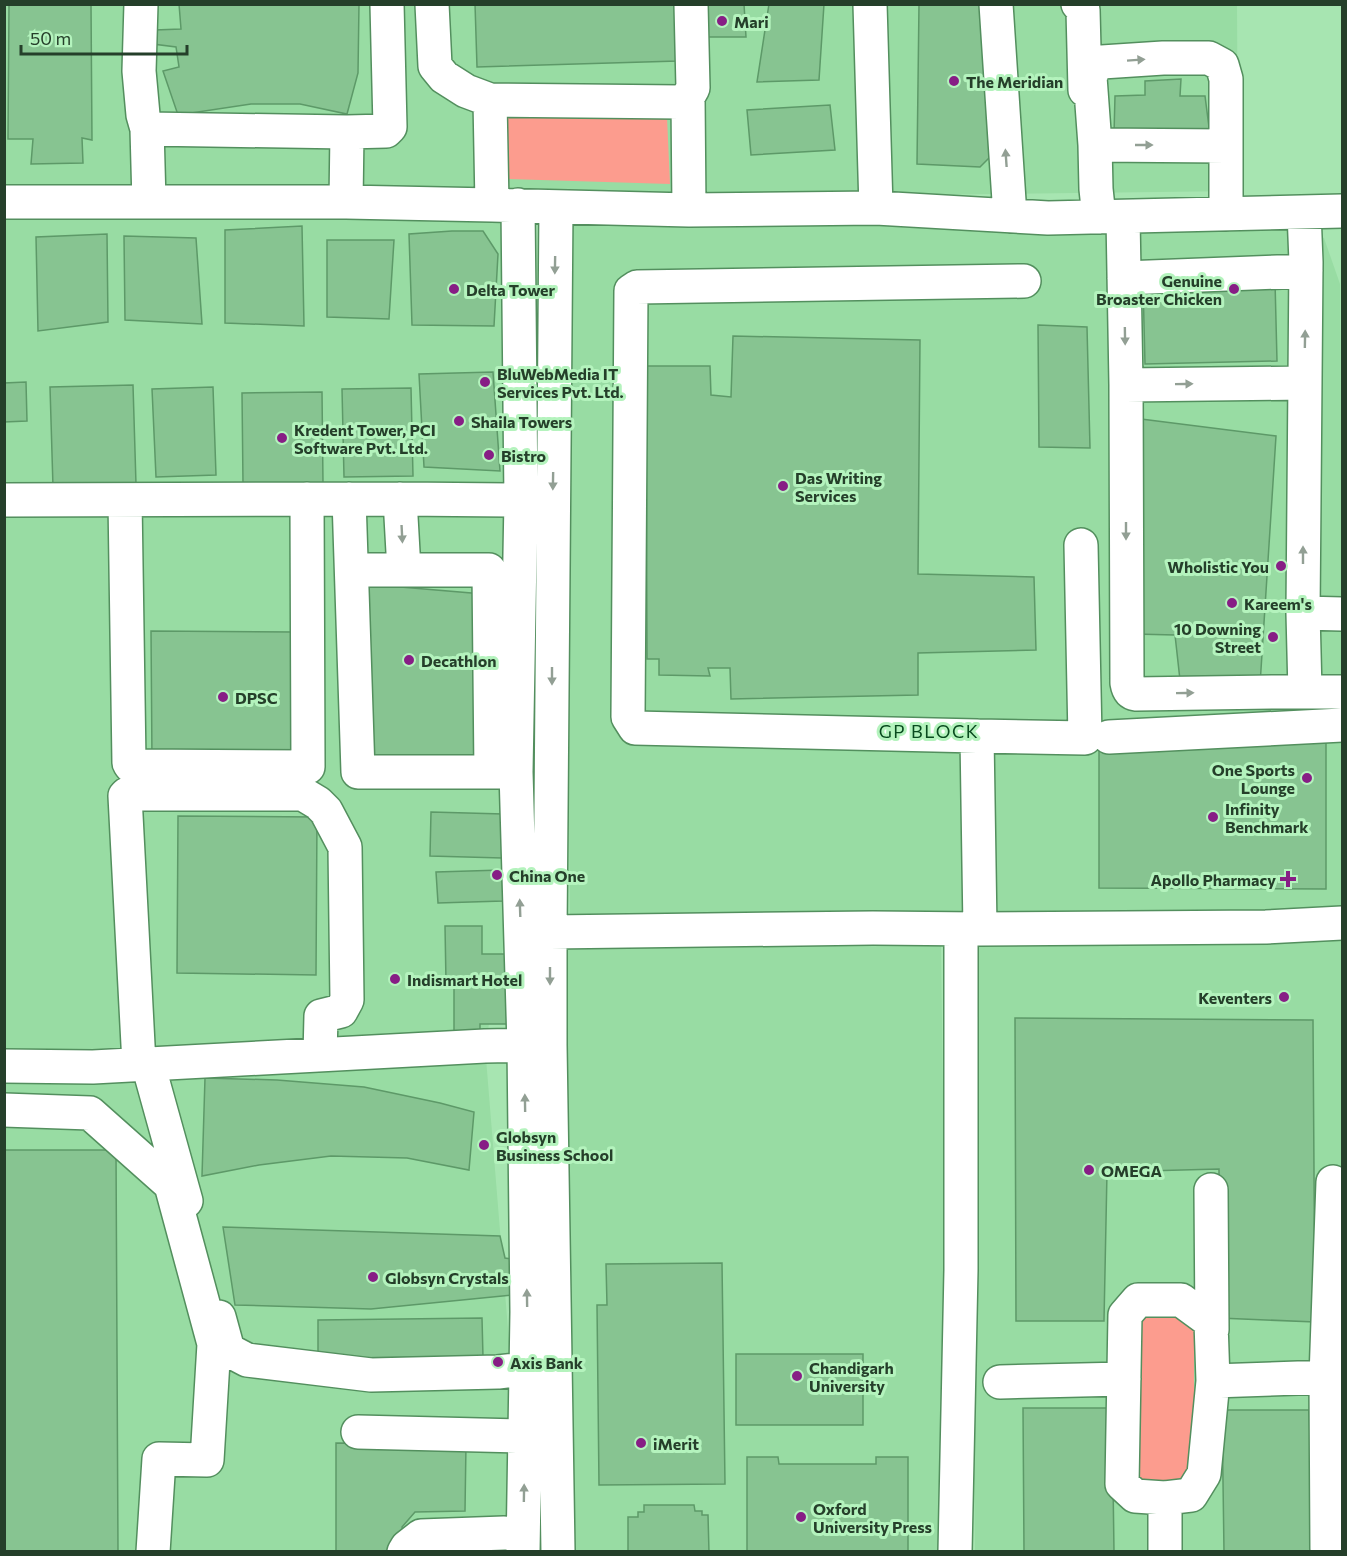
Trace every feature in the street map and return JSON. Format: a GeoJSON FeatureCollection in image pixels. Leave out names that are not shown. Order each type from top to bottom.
{"type":"FeatureCollection","features":[{"type":"Feature","properties":{"kind":"street"},"geometry":{"type":"LineString","coordinates":[[141,4],[139,72],[143,115],[147,129],[149,202]]}},
{"type":"Feature","properties":{"kind":"street"},"geometry":{"type":"LineString","coordinates":[[147,129],[386,131],[390,127],[387,4]]}},
{"type":"Feature","properties":{"kind":"street"},"geometry":{"type":"LineString","coordinates":[[432,4],[435,66],[444,77],[466,92],[490,100],[680,102],[688,97],[693,88],[692,4]]}},
{"type":"Feature","properties":{"kind":"street"},"geometry":{"type":"LineString","coordinates":[[870,4],[876,208]]}},
{"type":"Feature","properties":{"kind":"street"},"geometry":{"type":"LineString","coordinates":[[996,4],[1010,216]]}},
{"type":"Feature","properties":{"kind":"street"},"geometry":{"type":"LineString","coordinates":[[1078,4],[1083,10],[1103,217]]}},
{"type":"Feature","properties":{"kind":"street"},"geometry":{"type":"LineString","coordinates":[[1226,214],[1226,79],[1222,64],[1209,58],[1163,58],[1102,63],[1094,68],[1090,77],[1096,189],[1124,278],[1127,683],[1132,693],[1136,694],[1342,692]]}},
{"type":"Feature","properties":{"kind":"street"},"geometry":{"type":"LineString","coordinates":[[688,97],[689,210]]}},
{"type":"Feature","properties":{"kind":"street"},"geometry":{"type":"LineString","coordinates":[[490,100],[505,205],[520,500],[504,625],[503,772],[537,1045],[558,1551]]}},
{"type":"Feature","properties":{"kind":"street"},"geometry":{"type":"LineString","coordinates":[[346,202],[347,132]]}},
{"type":"Feature","properties":{"kind":"street"},"geometry":{"type":"LineString","coordinates":[[1095,145],[1226,146]]}},
{"type":"Feature","properties":{"kind":"street"},"geometry":{"type":"LineString","coordinates":[[4,202],[346,202],[689,210],[876,208],[1048,218],[1342,211]]}},
{"type":"Feature","properties":{"kind":"street"},"geometry":{"type":"LineString","coordinates":[[404,1551],[420,1536],[514,1542],[525,1436],[527,1311],[537,1045],[550,932],[556,207]]}},
{"type":"Feature","properties":{"kind":"street"},"geometry":{"type":"LineString","coordinates":[[1304,212],[1306,271],[1303,613],[1305,692]]}},
{"type":"Feature","properties":{"kind":"street"},"geometry":{"type":"LineString","coordinates":[[1124,278],[1306,271]]}},
{"type":"Feature","properties":{"kind":"street"},"geometry":{"type":"LineString","coordinates":[[1024,281],[637,287],[631,291],[628,717],[635,728],[1085,738],[1081,545]]}},
{"type":"Feature","properties":{"kind":"street"},"geometry":{"type":"LineString","coordinates":[[1126,385],[1305,383]]}},
{"type":"Feature","properties":{"kind":"street"},"geometry":{"type":"LineString","coordinates":[[125,500],[129,764],[131,766],[308,767],[307,499]]}},
{"type":"Feature","properties":{"kind":"street"},"geometry":{"type":"LineString","coordinates":[[349,499],[358,772],[503,772]]}},
{"type":"Feature","properties":{"kind":"street"},"geometry":{"type":"LineString","coordinates":[[400,499],[404,570]]}},
{"type":"Feature","properties":{"kind":"street"},"geometry":{"type":"LineString","coordinates":[[4,500],[520,500]]}},
{"type":"Feature","properties":{"kind":"street"},"geometry":{"type":"LineString","coordinates":[[352,570],[489,570],[504,625]]}},
{"type":"Feature","properties":{"kind":"street"},"geometry":{"type":"LineString","coordinates":[[1303,613],[1342,614]]}},
{"type":"Feature","properties":{"kind":"street"},"geometry":{"type":"LineString","coordinates":[[1109,737],[1342,725]]}},
{"type":"Feature","properties":{"kind":"street"},"geometry":{"type":"LineString","coordinates":[[955,1551],[977,736]]}},
{"type":"Feature","properties":{"kind":"street"},"geometry":{"type":"LineString","coordinates":[[320,1055],[321,1016],[341,1011],[347,1000],[345,847],[326,811],[303,794],[127,794],[125,796],[144,1064],[228,1350],[247,1360],[370,1375],[498,1372],[526,1369]]}},
{"type":"Feature","properties":{"kind":"street"},"geometry":{"type":"LineString","coordinates":[[550,932],[1266,927],[1342,923]]}},
{"type":"Feature","properties":{"kind":"street"},"geometry":{"type":"LineString","coordinates":[[4,1066],[93,1067],[537,1045]]}},
{"type":"Feature","properties":{"kind":"street"},"geometry":{"type":"LineString","coordinates":[[90,1113],[93,1067]]}},
{"type":"Feature","properties":{"kind":"street"},"geometry":{"type":"LineString","coordinates":[[4,1110],[90,1113],[171,1185],[214,1344],[207,1460],[159,1459],[153,1551]]}},
{"type":"Feature","properties":{"kind":"street"},"geometry":{"type":"LineString","coordinates":[[1327,1549],[1326,1377],[1333,1182]]}},
{"type":"Feature","properties":{"kind":"street"},"geometry":{"type":"LineString","coordinates":[[1211,1190],[1213,1382],[1204,1474],[1191,1494],[1165,1498],[1135,1496],[1122,1484],[1125,1315],[1138,1300],[1181,1300],[1211,1322],[1212,1330]]}},
{"type":"Feature","properties":{"kind":"street"},"geometry":{"type":"LineString","coordinates":[[1213,1382],[1326,1377]]}},
{"type":"Feature","properties":{"kind":"street"},"geometry":{"type":"LineString","coordinates":[[1000,1382],[1124,1379]]}},
{"type":"Feature","properties":{"kind":"street"},"geometry":{"type":"LineString","coordinates":[[358,1432],[525,1436]]}},
{"type":"Feature","properties":{"kind":"street"},"geometry":{"type":"LineString","coordinates":[[1165,1498],[1165,1551]]}},
{"type":"Feature","properties":{"kind":"shaded area"},"geometry":{"type":"Polygon","coordinates":[[[4,5],[1237,5],[1238,191],[530,200],[538,501],[5,495],[4,5]]]}},
{"type":"Feature","properties":{"kind":"shaded area"},"geometry":{"type":"Polygon","coordinates":[[[503,114],[667,117],[670,184],[505,179],[503,114]]]}},
{"type":"Feature","properties":{"kind":"shaded area"},"geometry":{"type":"Polygon","coordinates":[[[563,221],[1297,227],[1324,238],[1340,284],[1342,1551],[975,1551],[968,947],[1088,946],[1099,913],[570,923],[563,221]]]}},
{"type":"Feature","properties":{"kind":"shaded area"},"geometry":{"type":"Polygon","coordinates":[[[529,513],[534,779],[485,1046],[526,1551],[5,1551],[4,516],[529,513]]]}},
{"type":"Feature","properties":{"kind":"shaded area"},"geometry":{"type":"Polygon","coordinates":[[[941,946],[949,1551],[559,1552],[563,947],[941,946]]]}},
{"type":"Feature","properties":{"kind":"shaded area"},"geometry":{"type":"Polygon","coordinates":[[[1143,1303],[1194,1320],[1194,1473],[1181,1491],[1137,1493],[1131,1320],[1143,1303]]]}},
{"type":"Feature","properties":{"kind":"building"},"geometry":{"type":"Polygon","coordinates":[[[9,4],[91,4],[92,140],[82,138],[83,163],[31,164],[33,139],[8,139],[9,4]]]}},
{"type":"Feature","properties":{"kind":"building"},"geometry":{"type":"Polygon","coordinates":[[[179,4],[359,4],[358,73],[347,114],[300,104],[251,104],[178,115],[163,71],[179,67],[176,47],[153,44],[155,30],[181,29],[179,4]]]}},
{"type":"Feature","properties":{"kind":"building"},"geometry":{"type":"Polygon","coordinates":[[[475,4],[677,4],[678,61],[477,67],[475,4]]]}},
{"type":"Feature","properties":{"kind":"building","name":"Mari"},"geometry":{"type":"Polygon","coordinates":[[[698,4],[744,4],[746,37],[699,37],[698,4]]]}},
{"type":"Feature","properties":{"kind":"building"},"geometry":{"type":"Polygon","coordinates":[[[769,4],[824,4],[819,80],[757,82],[769,4]]]}},
{"type":"Feature","properties":{"kind":"building","name":"The Meridian"},"geometry":{"type":"Polygon","coordinates":[[[919,4],[988,4],[990,157],[980,167],[917,164],[919,4]]]}},
{"type":"Feature","properties":{"kind":"building"},"geometry":{"type":"Polygon","coordinates":[[[1181,79],[1180,96],[1205,96],[1210,135],[1114,134],[1115,96],[1145,95],[1145,81],[1181,79]]]}},
{"type":"Feature","properties":{"kind":"building"},"geometry":{"type":"Polygon","coordinates":[[[830,105],[835,150],[751,155],[747,110],[830,105]]]}},
{"type":"Feature","properties":{"kind":"building"},"geometry":{"type":"Polygon","coordinates":[[[302,226],[304,326],[225,323],[225,230],[302,226]]]}},
{"type":"Feature","properties":{"kind":"building","name":"Delta Tower"},"geometry":{"type":"Polygon","coordinates":[[[483,231],[498,254],[494,326],[412,325],[409,234],[483,231]]]}},
{"type":"Feature","properties":{"kind":"building"},"geometry":{"type":"Polygon","coordinates":[[[107,234],[108,322],[38,331],[36,237],[107,234]]]}},
{"type":"Feature","properties":{"kind":"building"},"geometry":{"type":"Polygon","coordinates":[[[124,236],[196,238],[202,324],[125,320],[124,236]]]}},
{"type":"Feature","properties":{"kind":"building"},"geometry":{"type":"Polygon","coordinates":[[[327,240],[394,240],[389,319],[327,317],[327,240]]]}},
{"type":"Feature","properties":{"kind":"building"},"geometry":{"type":"Polygon","coordinates":[[[1275,281],[1277,361],[1145,364],[1143,284],[1275,281]]]}},
{"type":"Feature","properties":{"kind":"building"},"geometry":{"type":"Polygon","coordinates":[[[1038,325],[1087,327],[1090,448],[1039,447],[1038,325]]]}},
{"type":"Feature","properties":{"kind":"building","name":"Das Writing Services"},"geometry":{"type":"Polygon","coordinates":[[[733,336],[920,340],[918,574],[1034,577],[1036,650],[918,653],[918,695],[731,699],[730,668],[708,668],[710,676],[659,675],[659,659],[647,659],[646,366],[710,366],[711,395],[731,397],[733,336]]]}},
{"type":"Feature","properties":{"kind":"building","name":"Shaila Towers"},"geometry":{"type":"Polygon","coordinates":[[[493,372],[500,471],[424,467],[419,374],[493,372]]]}},
{"type":"Feature","properties":{"kind":"building"},"geometry":{"type":"Polygon","coordinates":[[[26,382],[27,421],[4,422],[4,383],[26,382]]]}},
{"type":"Feature","properties":{"kind":"building"},"geometry":{"type":"Polygon","coordinates":[[[133,385],[136,484],[53,487],[50,387],[133,385]]]}},
{"type":"Feature","properties":{"kind":"building"},"geometry":{"type":"Polygon","coordinates":[[[213,387],[216,475],[156,477],[152,389],[213,387]]]}},
{"type":"Feature","properties":{"kind":"building"},"geometry":{"type":"Polygon","coordinates":[[[411,388],[413,476],[344,477],[342,389],[411,388]]]}},
{"type":"Feature","properties":{"kind":"building","name":"Kredent Tower, PCI Software Pvt. Ltd."},"geometry":{"type":"Polygon","coordinates":[[[322,392],[323,483],[243,484],[242,393],[322,392]]]}},
{"type":"Feature","properties":{"kind":"building"},"geometry":{"type":"Polygon","coordinates":[[[1141,419],[1276,436],[1260,685],[1180,680],[1175,635],[1134,634],[1141,419]]]}},
{"type":"Feature","properties":{"kind":"building"},"geometry":{"type":"Polygon","coordinates":[[[365,584],[483,594],[484,756],[374,756],[365,584]]]}},
{"type":"Feature","properties":{"kind":"building","name":"DPSC"},"geometry":{"type":"Polygon","coordinates":[[[151,631],[295,632],[295,763],[152,762],[151,631]]]}},
{"type":"Feature","properties":{"kind":"building","name":"Infinity Benchmark"},"geometry":{"type":"Polygon","coordinates":[[[1326,742],[1326,889],[1099,888],[1099,747],[1326,742]]]}},
{"type":"Feature","properties":{"kind":"building"},"geometry":{"type":"Polygon","coordinates":[[[431,812],[503,814],[502,858],[430,856],[431,812]]]}},
{"type":"Feature","properties":{"kind":"building"},"geometry":{"type":"Polygon","coordinates":[[[178,816],[317,817],[316,975],[177,973],[178,816]]]}},
{"type":"Feature","properties":{"kind":"building"},"geometry":{"type":"Polygon","coordinates":[[[502,870],[503,901],[438,903],[436,872],[502,870]]]}},
{"type":"Feature","properties":{"kind":"building"},"geometry":{"type":"Polygon","coordinates":[[[445,926],[482,926],[482,954],[509,954],[509,1024],[480,1024],[480,1035],[454,1035],[454,982],[446,982],[445,926]]]}},
{"type":"Feature","properties":{"kind":"building","name":"OMEGA"},"geometry":{"type":"Polygon","coordinates":[[[1015,1018],[1313,1020],[1315,1322],[1219,1318],[1219,1169],[1107,1172],[1104,1321],[1016,1321],[1015,1018]]]}},
{"type":"Feature","properties":{"kind":"building"},"geometry":{"type":"Polygon","coordinates":[[[205,1078],[277,1080],[364,1087],[474,1112],[469,1170],[407,1158],[331,1156],[259,1165],[202,1176],[205,1078]]]}},
{"type":"Feature","properties":{"kind":"building"},"geometry":{"type":"Polygon","coordinates":[[[4,1150],[116,1150],[118,1552],[4,1552],[4,1150]]]}},
{"type":"Feature","properties":{"kind":"building","name":"Globsyn Crystals"},"geometry":{"type":"Polygon","coordinates":[[[223,1227],[500,1236],[505,1258],[517,1260],[513,1295],[371,1309],[235,1305],[223,1227]]]}},
{"type":"Feature","properties":{"kind":"building"},"geometry":{"type":"Polygon","coordinates":[[[722,1263],[725,1484],[599,1485],[597,1305],[607,1305],[606,1264],[722,1263]]]}},
{"type":"Feature","properties":{"kind":"building"},"geometry":{"type":"Polygon","coordinates":[[[482,1318],[483,1357],[318,1358],[318,1320],[482,1318]]]}},
{"type":"Feature","properties":{"kind":"building"},"geometry":{"type":"Polygon","coordinates":[[[736,1354],[863,1354],[863,1425],[736,1425],[736,1354]]]}},
{"type":"Feature","properties":{"kind":"building"},"geometry":{"type":"Polygon","coordinates":[[[1023,1408],[1112,1408],[1114,1552],[1024,1552],[1023,1408]]]}},
{"type":"Feature","properties":{"kind":"building"},"geometry":{"type":"Polygon","coordinates":[[[1222,1410],[1309,1410],[1314,1552],[1224,1552],[1222,1410]]]}},
{"type":"Feature","properties":{"kind":"building"},"geometry":{"type":"Polygon","coordinates":[[[336,1443],[466,1444],[465,1511],[415,1512],[402,1527],[404,1539],[389,1545],[390,1552],[336,1552],[336,1443]]]}},
{"type":"Feature","properties":{"kind":"building"},"geometry":{"type":"Polygon","coordinates":[[[747,1457],[778,1457],[779,1464],[876,1464],[876,1457],[908,1457],[908,1552],[747,1552],[747,1457]]]}},
{"type":"Feature","properties":{"kind":"building"},"geometry":{"type":"Polygon","coordinates":[[[644,1505],[694,1505],[695,1511],[702,1511],[702,1515],[708,1515],[709,1552],[628,1552],[628,1517],[638,1517],[638,1512],[644,1512],[644,1505]]]}},
{"type":"Feature","properties":{"kind":"place","name":"Mari"},"geometry":{"type":"Point","coordinates":[722,21]}},
{"type":"Feature","properties":{"kind":"place","name":"The Meridian"},"geometry":{"type":"Point","coordinates":[954,81]}},
{"type":"Feature","properties":{"kind":"place","name":"Delta Tower"},"geometry":{"type":"Point","coordinates":[454,289]}},
{"type":"Feature","properties":{"kind":"place","name":"Genuine Broaster Chicken"},"geometry":{"type":"Point","coordinates":[1234,289]}},
{"type":"Feature","properties":{"kind":"place","name":"BluWebMedia IT Services Pvt. Ltd."},"geometry":{"type":"Point","coordinates":[485,382]}},
{"type":"Feature","properties":{"kind":"place","name":"Shaila Towers"},"geometry":{"type":"Point","coordinates":[459,421]}},
{"type":"Feature","properties":{"kind":"place","name":"Kredent Tower, PCI Software Pvt. Ltd."},"geometry":{"type":"Point","coordinates":[282,438]}},
{"type":"Feature","properties":{"kind":"place","name":"Bistro"},"geometry":{"type":"Point","coordinates":[489,455]}},
{"type":"Feature","properties":{"kind":"place","name":"Das Writing Services"},"geometry":{"type":"Point","coordinates":[783,486]}},
{"type":"Feature","properties":{"kind":"place","name":"Wholistic You"},"geometry":{"type":"Point","coordinates":[1281,566]}},
{"type":"Feature","properties":{"kind":"place","name":"Kareem's"},"geometry":{"type":"Point","coordinates":[1232,603]}},
{"type":"Feature","properties":{"kind":"place","name":"10 Downing Street"},"geometry":{"type":"Point","coordinates":[1273,637]}},
{"type":"Feature","properties":{"kind":"place","name":"Decathlon"},"geometry":{"type":"Point","coordinates":[409,660]}},
{"type":"Feature","properties":{"kind":"place","name":"DPSC"},"geometry":{"type":"Point","coordinates":[223,697]}},
{"type":"Feature","properties":{"kind":"place","name":"One Sports Lounge"},"geometry":{"type":"Point","coordinates":[1307,778]}},
{"type":"Feature","properties":{"kind":"place","name":"Infinity Benchmark"},"geometry":{"type":"Point","coordinates":[1213,817]}},
{"type":"Feature","properties":{"kind":"place","name":"China One"},"geometry":{"type":"Point","coordinates":[497,875]}},
{"type":"Feature","properties":{"kind":"place","name":"Apollo Pharmacy"},"geometry":{"type":"Point","coordinates":[1288,879]}},
{"type":"Feature","properties":{"kind":"place","name":"Indismart Hotel"},"geometry":{"type":"Point","coordinates":[395,979]}},
{"type":"Feature","properties":{"kind":"place","name":"Keventers"},"geometry":{"type":"Point","coordinates":[1284,997]}},
{"type":"Feature","properties":{"kind":"place","name":"Globsyn Business School"},"geometry":{"type":"Point","coordinates":[484,1145]}},
{"type":"Feature","properties":{"kind":"place","name":"OMEGA"},"geometry":{"type":"Point","coordinates":[1089,1170]}},
{"type":"Feature","properties":{"kind":"place","name":"Globsyn Crystals"},"geometry":{"type":"Point","coordinates":[373,1277]}},
{"type":"Feature","properties":{"kind":"place","name":"Axis Bank"},"geometry":{"type":"Point","coordinates":[498,1362]}},
{"type":"Feature","properties":{"kind":"place","name":"Chandigarh University"},"geometry":{"type":"Point","coordinates":[797,1376]}},
{"type":"Feature","properties":{"kind":"place","name":"iMerit"},"geometry":{"type":"Point","coordinates":[641,1443]}},
{"type":"Feature","properties":{"kind":"place","name":"Oxford University Press"},"geometry":{"type":"Point","coordinates":[801,1517]}},
{"type":"Feature","properties":{"kind":"district","name":"GP BLOCK"},"geometry":{"type":"Point","coordinates":[929,731]}}]}
